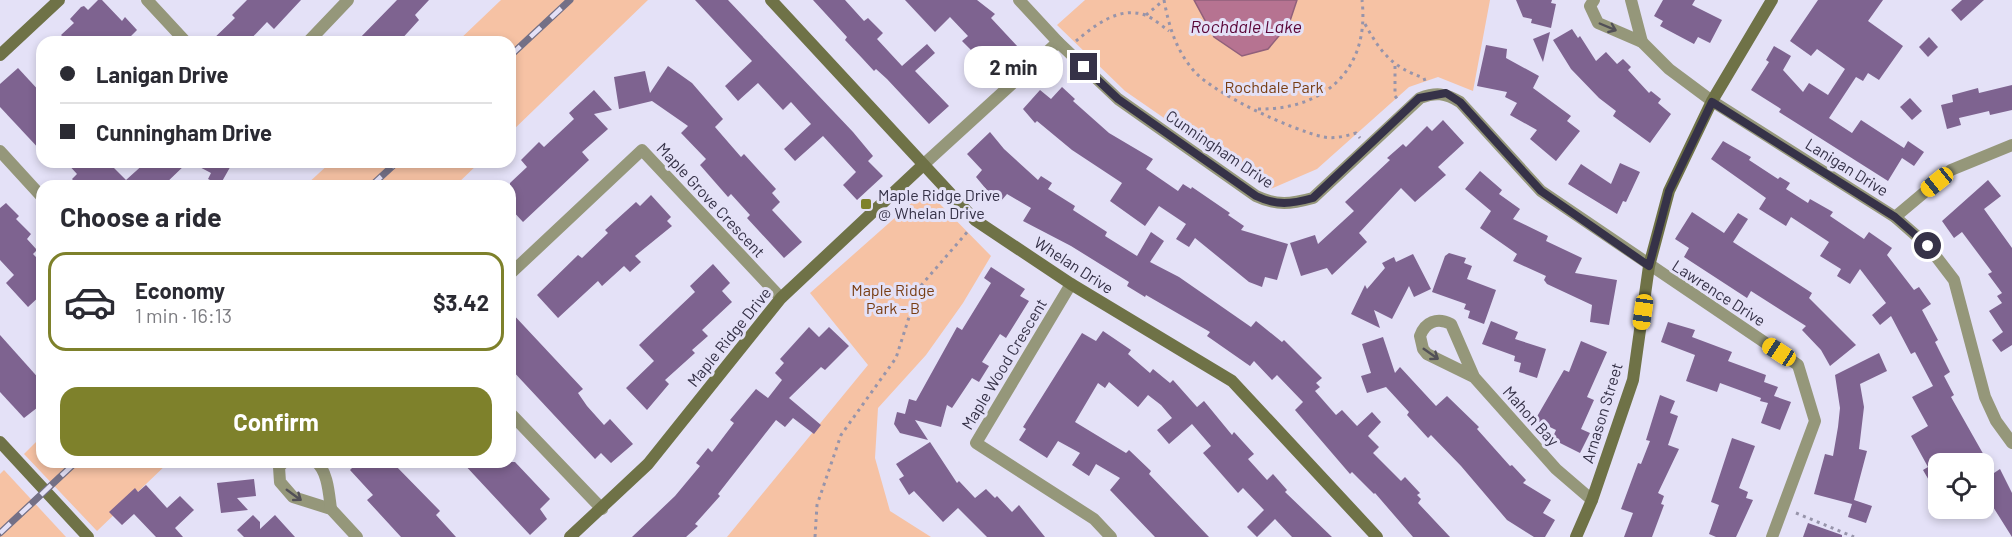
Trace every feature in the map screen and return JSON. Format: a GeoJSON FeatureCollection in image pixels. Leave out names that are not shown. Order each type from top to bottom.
{"type":"FeatureCollection","features":[{"type":"Feature","properties":{"kind":"street"},"geometry":{"type":"LineString","coordinates":[[0,55],[59,0]]}},
{"type":"Feature","properties":{"kind":"street"},"geometry":{"type":"LineString","coordinates":[[147,0],[180,36]]}},
{"type":"Feature","properties":{"kind":"street"},"geometry":{"type":"LineString","coordinates":[[314,36],[348,0]]}},
{"type":"Feature","properties":{"kind":"street","name":"Whelan Drive"},"geometry":{"type":"LineString","coordinates":[[771,0],[975,220],[1071,284],[1232,381],[1377,537]]}},
{"type":"Feature","properties":{"kind":"street","name":"Cunningham Drive"},"geometry":{"type":"LineString","coordinates":[[1019,0],[1063,47],[1118,99],[1256,196],[1272,204],[1293,204],[1313,198],[1406,109],[1419,98],[1431,94]]}},
{"type":"Feature","properties":{"kind":"street"},"geometry":{"type":"LineString","coordinates":[[1594,0],[1590,6],[1598,23],[1642,42]]}},
{"type":"Feature","properties":{"kind":"street"},"geometry":{"type":"LineString","coordinates":[[1631,0],[1642,42]]}},
{"type":"Feature","properties":{"kind":"street","name":"Arnason Street"},"geometry":{"type":"LineString","coordinates":[[1576,537],[1592,500],[1633,380],[1649,266],[1669,191],[1712,102],[1772,0]]}},
{"type":"Feature","properties":{"kind":"street","name":"Lanigan Drive"},"geometry":{"type":"LineString","coordinates":[[1642,42],[1669,69],[1712,102],[1895,217],[1928,246],[1954,280],[1985,396],[1996,421],[2012,443]]}},
{"type":"Feature","properties":{"kind":"street"},"geometry":{"type":"LineString","coordinates":[[923,165],[1063,47]]}},
{"type":"Feature","properties":{"kind":"street"},"geometry":{"type":"LineString","coordinates":[[1431,94],[1446,93],[1460,102],[1541,191],[1649,266]]}},
{"type":"Feature","properties":{"kind":"street"},"geometry":{"type":"LineString","coordinates":[[1895,217],[1952,170],[2012,145]]}},
{"type":"Feature","properties":{"kind":"street","name":"Maple Grove Crescent"},"geometry":{"type":"LineString","coordinates":[[516,268],[642,150],[781,298]]}},
{"type":"Feature","properties":{"kind":"street"},"geometry":{"type":"LineString","coordinates":[[0,151],[36,190]]}},
{"type":"Feature","properties":{"kind":"street","name":"Maple Ridge Drive"},"geometry":{"type":"LineString","coordinates":[[570,537],[648,464],[781,298],[923,165]]}},
{"type":"Feature","properties":{"kind":"street","name":"Lawrence Drive"},"geometry":{"type":"LineString","coordinates":[[1649,266],[1798,365],[1815,421],[1772,537]]}},
{"type":"Feature","properties":{"kind":"street","name":"Maple Wood Crescent"},"geometry":{"type":"LineString","coordinates":[[1071,284],[976,443],[1094,519],[1111,537]]}},
{"type":"Feature","properties":{"kind":"street","name":"Mahon Bay"},"geometry":{"type":"LineString","coordinates":[[1474,377],[1427,354],[1420,336],[1426,325],[1438,320],[1451,324],[1474,377],[1556,469],[1592,500]]}},
{"type":"Feature","properties":{"kind":"street"},"geometry":{"type":"LineString","coordinates":[[516,419],[602,509]]}},
{"type":"Feature","properties":{"kind":"street"},"geometry":{"type":"LineString","coordinates":[[0,442],[88,537]]}},
{"type":"Feature","properties":{"kind":"street"},"geometry":{"type":"LineString","coordinates":[[279,468],[280,482],[293,497],[332,509],[357,537]]}},
{"type":"Feature","properties":{"kind":"street"},"geometry":{"type":"LineString","coordinates":[[321,468],[332,509]]}},
{"type":"Feature","properties":{"kind":"path"},"geometry":{"type":"LineString","coordinates":[[1146,15],[1164,0]]}},
{"type":"Feature","properties":{"kind":"path"},"geometry":{"type":"LineString","coordinates":[[1164,0],[1169,31],[1194,71],[1208,85],[1238,103],[1326,137],[1356,133],[1368,146]]}},
{"type":"Feature","properties":{"kind":"path"},"geometry":{"type":"LineString","coordinates":[[1362,0],[1365,24],[1377,46],[1395,66],[1424,78],[1431,94]]}},
{"type":"Feature","properties":{"kind":"path"},"geometry":{"type":"LineString","coordinates":[[1063,47],[1094,26],[1116,15],[1146,15],[1169,31]]}},
{"type":"Feature","properties":{"kind":"path"},"geometry":{"type":"LineString","coordinates":[[1256,109],[1284,108],[1302,104],[1324,93],[1349,67],[1365,24]]}},
{"type":"Feature","properties":{"kind":"path"},"geometry":{"type":"LineString","coordinates":[[1395,66],[1395,96],[1406,109]]}},
{"type":"Feature","properties":{"kind":"path"},"geometry":{"type":"LineString","coordinates":[[815,537],[817,505],[841,435],[896,358],[918,289],[966,234],[975,220]]}},
{"type":"Feature","properties":{"kind":"path"},"geometry":{"type":"LineString","coordinates":[[1783,507],[1854,537]]}},
{"type":"Feature","properties":{"kind":"green space"},"geometry":{"type":"Polygon","coordinates":[[[501,0],[648,0],[516,127],[516,36],[463,36],[501,0]]]}},
{"type":"Feature","properties":{"kind":"green space","name":"Rochdale Park"},"geometry":{"type":"Polygon","coordinates":[[[1085,0],[1490,0],[1473,91],[1438,77],[1409,87],[1317,169],[1268,190],[1125,91],[1057,25],[1085,0]]]}},
{"type":"Feature","properties":{"kind":"green space"},"geometry":{"type":"Polygon","coordinates":[[[324,168],[474,168],[461,180],[312,180],[324,168]]]}},
{"type":"Feature","properties":{"kind":"green space","name":"Maple Ridge Park - B"},"geometry":{"type":"Polygon","coordinates":[[[934,198],[991,256],[963,303],[926,355],[878,408],[875,458],[890,511],[931,537],[727,537],[868,365],[810,293],[915,200],[934,198]]]}},
{"type":"Feature","properties":{"kind":"green space"},"geometry":{"type":"Polygon","coordinates":[[[36,442],[36,467],[24,454],[36,442]]]}},
{"type":"Feature","properties":{"kind":"green space"},"geometry":{"type":"Polygon","coordinates":[[[37,468],[163,468],[97,531],[37,468]]]}},
{"type":"Feature","properties":{"kind":"green space"},"geometry":{"type":"Polygon","coordinates":[[[4,470],[66,537],[0,537],[0,474],[4,470]]]}},
{"type":"Feature","properties":{"kind":"water","name":"Rochdale Lake"},"geometry":{"type":"Polygon","coordinates":[[[1194,0],[1297,0],[1289,24],[1268,49],[1242,56],[1214,37],[1194,0]]]}},
{"type":"Feature","properties":{"kind":"building"},"geometry":{"type":"Polygon","coordinates":[[[98,0],[102,0],[122,21],[125,17],[137,30],[131,36],[61,35],[74,23],[70,19],[81,7],[84,6],[88,10],[98,0]]]}},
{"type":"Feature","properties":{"kind":"building"},"geometry":{"type":"Polygon","coordinates":[[[247,0],[301,0],[274,29],[267,22],[254,36],[216,36],[235,18],[232,15],[247,0]]]}},
{"type":"Feature","properties":{"kind":"building"},"geometry":{"type":"Polygon","coordinates":[[[397,0],[429,0],[415,15],[419,20],[404,36],[362,36],[397,0]]]}},
{"type":"Feature","properties":{"kind":"building"},"geometry":{"type":"Polygon","coordinates":[[[695,0],[728,0],[853,132],[873,156],[868,161],[883,176],[857,200],[843,185],[856,172],[823,136],[795,161],[784,149],[811,124],[791,102],[783,110],[758,83],[738,101],[725,86],[752,61],[695,0]]]}},
{"type":"Feature","properties":{"kind":"building"},"geometry":{"type":"Polygon","coordinates":[[[813,0],[845,0],[864,21],[868,18],[883,33],[877,39],[902,66],[927,44],[935,53],[915,71],[949,106],[929,124],[887,79],[876,69],[874,71],[845,40],[847,37],[813,0]]]}},
{"type":"Feature","properties":{"kind":"building"},"geometry":{"type":"Polygon","coordinates":[[[905,0],[977,0],[995,14],[991,18],[1019,48],[995,68],[979,51],[976,55],[962,41],[968,36],[950,17],[935,32],[905,0]]]}},
{"type":"Feature","properties":{"kind":"building"},"geometry":{"type":"Polygon","coordinates":[[[1516,0],[1552,0],[1551,3],[1556,4],[1551,28],[1531,23],[1532,19],[1523,17],[1516,0]]]}},
{"type":"Feature","properties":{"kind":"building"},"geometry":{"type":"Polygon","coordinates":[[[1663,0],[1695,0],[1692,5],[1722,20],[1710,43],[1698,37],[1694,44],[1660,26],[1663,21],[1654,16],[1663,0]]]}},
{"type":"Feature","properties":{"kind":"building"},"geometry":{"type":"Polygon","coordinates":[[[1818,0],[1883,0],[1868,21],[1903,46],[1879,80],[1868,73],[1863,81],[1856,77],[1829,118],[1852,133],[1861,120],[1904,148],[1908,141],[1924,152],[1914,166],[1902,158],[1888,181],[1779,112],[1781,109],[1751,90],[1769,62],[1766,60],[1774,46],[1791,56],[1783,70],[1803,92],[1809,83],[1828,95],[1845,69],[1817,49],[1811,56],[1790,41],[1818,0]]]}},
{"type":"Feature","properties":{"kind":"building"},"geometry":{"type":"Polygon","coordinates":[[[1962,0],[1984,0],[1961,21],[1951,10],[1962,0]]]}},
{"type":"Feature","properties":{"kind":"building"},"geometry":{"type":"Polygon","coordinates":[[[1572,29],[1578,38],[1580,36],[1596,61],[1606,52],[1617,64],[1623,59],[1631,67],[1628,70],[1649,93],[1651,91],[1661,99],[1658,103],[1671,114],[1650,143],[1613,116],[1616,111],[1599,98],[1571,69],[1553,40],[1572,29]]]}},
{"type":"Feature","properties":{"kind":"building"},"geometry":{"type":"Polygon","coordinates":[[[1550,32],[1543,62],[1533,39],[1550,32]]]}},
{"type":"Feature","properties":{"kind":"building"},"geometry":{"type":"Polygon","coordinates":[[[1929,37],[1938,47],[1928,57],[1919,47],[1929,37]]]}},
{"type":"Feature","properties":{"kind":"building"},"geometry":{"type":"Polygon","coordinates":[[[1486,45],[1507,49],[1506,58],[1539,76],[1533,88],[1571,116],[1567,121],[1580,131],[1556,161],[1530,139],[1537,130],[1510,115],[1517,103],[1505,97],[1507,92],[1477,86],[1486,45]]]}},
{"type":"Feature","properties":{"kind":"building"},"geometry":{"type":"Polygon","coordinates":[[[668,66],[692,83],[723,119],[715,127],[741,157],[744,154],[776,189],[772,193],[780,202],[772,210],[802,242],[784,258],[747,218],[750,215],[731,194],[728,197],[700,165],[706,159],[681,133],[688,126],[652,101],[619,109],[614,77],[645,71],[650,93],[668,66]]]}},
{"type":"Feature","properties":{"kind":"building"},"geometry":{"type":"Polygon","coordinates":[[[18,68],[36,88],[36,146],[0,107],[0,84],[18,68]]]}},
{"type":"Feature","properties":{"kind":"building"},"geometry":{"type":"Polygon","coordinates":[[[2012,85],[2012,110],[1990,115],[1989,111],[1959,118],[1961,125],[1947,129],[1941,105],[1953,102],[1952,95],[1978,88],[1979,93],[2012,85]]]}},
{"type":"Feature","properties":{"kind":"building"},"geometry":{"type":"Polygon","coordinates":[[[1062,87],[1075,99],[1073,101],[1109,133],[1153,159],[1146,169],[1178,191],[1183,184],[1191,189],[1192,187],[1230,213],[1228,215],[1244,226],[1241,230],[1288,244],[1277,280],[1265,277],[1262,287],[1249,282],[1195,238],[1189,247],[1176,239],[1186,224],[1159,206],[1145,226],[1110,201],[1122,183],[1072,150],[1037,121],[1035,123],[1023,109],[1040,90],[1051,99],[1062,87]]]}},
{"type":"Feature","properties":{"kind":"building"},"geometry":{"type":"Polygon","coordinates":[[[594,90],[612,110],[594,114],[608,129],[582,152],[589,160],[523,222],[516,214],[516,180],[513,180],[527,167],[521,160],[539,142],[544,147],[574,119],[569,113],[594,90]]]}},
{"type":"Feature","properties":{"kind":"building"},"geometry":{"type":"Polygon","coordinates":[[[1910,98],[1922,111],[1912,120],[1900,107],[1910,98]]]}},
{"type":"Feature","properties":{"kind":"building"},"geometry":{"type":"Polygon","coordinates":[[[1443,120],[1464,143],[1438,167],[1446,175],[1415,202],[1401,188],[1359,233],[1367,242],[1332,275],[1327,268],[1301,276],[1290,243],[1315,235],[1318,244],[1354,211],[1345,202],[1390,160],[1387,158],[1403,144],[1406,147],[1427,126],[1432,131],[1443,120]]]}},
{"type":"Feature","properties":{"kind":"building"},"geometry":{"type":"Polygon","coordinates":[[[990,132],[1004,149],[1038,180],[1041,176],[1052,183],[1048,189],[1075,206],[1073,210],[1107,232],[1105,236],[1137,256],[1151,232],[1164,241],[1150,262],[1179,277],[1251,327],[1256,321],[1282,342],[1284,340],[1322,378],[1316,383],[1320,387],[1315,391],[1336,415],[1342,410],[1357,426],[1372,412],[1381,422],[1368,436],[1379,447],[1373,453],[1401,481],[1405,477],[1420,493],[1417,495],[1421,499],[1418,503],[1450,537],[1413,537],[1375,493],[1352,472],[1350,474],[1295,410],[1303,402],[1277,375],[1272,380],[1254,361],[1250,366],[1207,336],[1210,332],[1146,295],[1145,297],[1127,286],[1129,282],[1071,246],[1023,221],[1031,208],[1007,194],[1001,201],[986,189],[976,177],[982,170],[967,154],[990,132]]]}},
{"type":"Feature","properties":{"kind":"building"},"geometry":{"type":"Polygon","coordinates":[[[1723,141],[1751,157],[1749,160],[1778,179],[1780,177],[1790,183],[1786,189],[1808,203],[1810,199],[1833,212],[1830,216],[1864,239],[1869,232],[1892,248],[1887,255],[1914,290],[1919,287],[1931,304],[1922,310],[1938,340],[1935,342],[1950,372],[1944,376],[1954,395],[1951,397],[1983,453],[1928,453],[1928,467],[1911,436],[1928,426],[1912,397],[1933,386],[1915,352],[1911,354],[1891,316],[1880,325],[1872,315],[1886,303],[1860,269],[1850,284],[1837,276],[1841,269],[1820,256],[1829,242],[1791,217],[1786,226],[1759,209],[1766,198],[1711,159],[1723,141]]]}},
{"type":"Feature","properties":{"kind":"building"},"geometry":{"type":"Polygon","coordinates":[[[1620,163],[1640,172],[1626,202],[1623,201],[1617,214],[1568,184],[1581,164],[1611,184],[1620,163]]]}},
{"type":"Feature","properties":{"kind":"building"},"geometry":{"type":"Polygon","coordinates":[[[72,168],[114,168],[126,180],[73,180],[77,174],[72,168]]]}},
{"type":"Feature","properties":{"kind":"building"},"geometry":{"type":"Polygon","coordinates":[[[139,168],[182,168],[169,180],[126,180],[139,168]]]}},
{"type":"Feature","properties":{"kind":"building"},"geometry":{"type":"Polygon","coordinates":[[[201,168],[230,168],[223,180],[208,179],[211,173],[201,168]]]}},
{"type":"Feature","properties":{"kind":"building"},"geometry":{"type":"Polygon","coordinates":[[[1480,171],[1502,190],[1499,194],[1520,209],[1513,219],[1548,236],[1546,241],[1582,258],[1575,273],[1617,280],[1609,325],[1590,322],[1592,305],[1547,284],[1544,280],[1546,276],[1513,261],[1517,254],[1480,228],[1491,211],[1465,189],[1480,171]]]}},
{"type":"Feature","properties":{"kind":"building"},"geometry":{"type":"Polygon","coordinates":[[[1988,180],[2001,196],[1984,209],[2012,248],[2012,345],[2001,352],[1992,340],[2003,332],[1989,311],[2002,303],[1997,296],[2002,293],[1988,274],[1992,272],[1962,232],[1954,238],[1942,221],[1988,180]]]}},
{"type":"Feature","properties":{"kind":"building"},"geometry":{"type":"Polygon","coordinates":[[[651,195],[671,217],[667,221],[672,226],[635,256],[641,262],[630,272],[624,266],[602,286],[598,281],[558,318],[537,295],[578,255],[582,258],[608,233],[605,230],[636,202],[640,206],[651,195]]]}},
{"type":"Feature","properties":{"kind":"building"},"geometry":{"type":"Polygon","coordinates":[[[6,203],[19,216],[16,219],[31,234],[27,239],[36,249],[33,254],[36,257],[36,300],[28,307],[6,283],[14,275],[0,260],[0,208],[6,203]]]}},
{"type":"Feature","properties":{"kind":"building"},"geometry":{"type":"Polygon","coordinates":[[[1692,212],[1724,233],[1738,213],[1748,219],[1733,242],[1812,293],[1809,298],[1856,345],[1830,366],[1821,350],[1802,330],[1806,326],[1751,291],[1747,298],[1684,257],[1689,248],[1675,239],[1692,212]]]}},
{"type":"Feature","properties":{"kind":"building"},"geometry":{"type":"Polygon","coordinates":[[[1449,253],[1466,258],[1464,263],[1472,266],[1467,279],[1496,290],[1484,324],[1468,318],[1470,311],[1464,309],[1466,304],[1432,292],[1445,256],[1449,253]]]}},
{"type":"Feature","properties":{"kind":"building"},"geometry":{"type":"Polygon","coordinates":[[[1413,254],[1431,289],[1414,297],[1409,286],[1392,319],[1374,310],[1380,328],[1351,314],[1365,285],[1367,289],[1385,268],[1382,263],[1394,257],[1396,262],[1413,254]]]}},
{"type":"Feature","properties":{"kind":"building"},"geometry":{"type":"Polygon","coordinates":[[[713,264],[730,283],[722,291],[732,302],[702,330],[708,336],[692,350],[695,353],[665,380],[669,384],[647,410],[626,388],[654,361],[639,345],[695,292],[690,286],[713,264]]]}},
{"type":"Feature","properties":{"kind":"building"},"geometry":{"type":"Polygon","coordinates":[[[991,267],[1025,289],[1020,296],[1029,301],[1006,338],[1000,334],[982,362],[989,366],[979,382],[972,378],[952,408],[947,405],[941,427],[915,420],[928,440],[900,433],[894,424],[897,412],[905,414],[909,399],[916,401],[957,327],[962,330],[991,283],[984,278],[991,267]]]}},
{"type":"Feature","properties":{"kind":"building"},"geometry":{"type":"Polygon","coordinates":[[[516,317],[583,389],[578,393],[604,425],[610,419],[633,444],[611,463],[601,453],[595,459],[516,374],[516,317]]]}},
{"type":"Feature","properties":{"kind":"building"},"geometry":{"type":"Polygon","coordinates":[[[1491,321],[1518,332],[1515,339],[1546,349],[1537,378],[1519,372],[1521,363],[1514,361],[1515,356],[1482,344],[1491,321]]]}},
{"type":"Feature","properties":{"kind":"building"},"geometry":{"type":"Polygon","coordinates":[[[1668,322],[1695,330],[1692,337],[1732,352],[1728,361],[1766,375],[1764,382],[1778,387],[1774,396],[1791,402],[1780,430],[1761,423],[1768,403],[1760,401],[1761,398],[1720,383],[1717,392],[1686,381],[1695,355],[1661,342],[1668,322]]]}},
{"type":"Feature","properties":{"kind":"building"},"geometry":{"type":"Polygon","coordinates":[[[809,327],[819,337],[829,327],[849,346],[825,370],[821,367],[789,398],[821,425],[814,434],[793,418],[785,427],[776,420],[718,494],[720,496],[695,524],[698,526],[686,537],[632,537],[675,496],[700,466],[696,463],[708,448],[712,452],[734,423],[730,420],[756,389],[768,398],[782,380],[775,373],[784,363],[780,359],[809,327]]]}},
{"type":"Feature","properties":{"kind":"building"},"geometry":{"type":"Polygon","coordinates":[[[1103,331],[1131,350],[1128,354],[1150,373],[1153,369],[1170,383],[1173,380],[1197,407],[1204,401],[1232,435],[1234,432],[1254,454],[1248,459],[1267,480],[1273,474],[1287,490],[1285,492],[1332,537],[1292,537],[1275,519],[1257,537],[1247,527],[1264,510],[1243,488],[1238,493],[1203,453],[1211,446],[1192,424],[1169,444],[1157,430],[1172,418],[1161,405],[1148,395],[1138,407],[1109,382],[1105,388],[1098,383],[1075,422],[1126,453],[1129,450],[1151,471],[1149,474],[1209,537],[1155,537],[1110,490],[1120,478],[1096,464],[1089,476],[1072,465],[1080,453],[1058,441],[1047,458],[1019,440],[1026,429],[1023,427],[1082,333],[1096,341],[1103,331]]]}},
{"type":"Feature","properties":{"kind":"building"},"geometry":{"type":"Polygon","coordinates":[[[0,335],[36,375],[36,409],[24,418],[0,392],[0,335]]]}},
{"type":"Feature","properties":{"kind":"building"},"geometry":{"type":"Polygon","coordinates":[[[1383,337],[1395,373],[1400,367],[1436,406],[1447,396],[1479,427],[1477,429],[1510,466],[1512,465],[1526,480],[1523,483],[1551,500],[1543,513],[1555,520],[1545,537],[1534,537],[1507,520],[1461,466],[1431,435],[1428,438],[1407,415],[1409,412],[1386,387],[1367,393],[1361,376],[1371,373],[1362,344],[1383,337]]]}},
{"type":"Feature","properties":{"kind":"building"},"geometry":{"type":"Polygon","coordinates":[[[1581,341],[1607,352],[1587,397],[1594,400],[1581,429],[1590,433],[1580,453],[1552,439],[1556,430],[1535,420],[1564,370],[1569,372],[1581,341]]]}},
{"type":"Feature","properties":{"kind":"building"},"geometry":{"type":"Polygon","coordinates":[[[1879,353],[1887,371],[1860,384],[1864,407],[1859,449],[1867,451],[1854,500],[1872,506],[1866,523],[1848,517],[1852,504],[1814,494],[1825,454],[1833,456],[1840,408],[1835,375],[1879,353]]]}},
{"type":"Feature","properties":{"kind":"building"},"geometry":{"type":"Polygon","coordinates":[[[1660,395],[1675,401],[1670,413],[1678,416],[1668,445],[1679,449],[1658,493],[1664,496],[1661,504],[1664,505],[1652,537],[1624,537],[1633,513],[1621,509],[1638,463],[1641,464],[1650,441],[1646,440],[1660,395]]]}},
{"type":"Feature","properties":{"kind":"building"},"geometry":{"type":"Polygon","coordinates":[[[1732,438],[1755,446],[1739,488],[1748,492],[1746,498],[1753,500],[1736,537],[1716,537],[1709,534],[1719,505],[1711,502],[1732,438]]]}},
{"type":"Feature","properties":{"kind":"building"},"geometry":{"type":"Polygon","coordinates":[[[930,442],[957,483],[959,481],[975,498],[986,489],[995,498],[997,496],[1012,512],[1019,505],[1045,537],[987,537],[958,508],[943,522],[914,491],[909,495],[899,479],[904,476],[896,464],[930,442]]]}},
{"type":"Feature","properties":{"kind":"building"},"geometry":{"type":"Polygon","coordinates":[[[516,463],[550,499],[540,509],[547,519],[530,535],[468,468],[516,468],[516,463]]]}},
{"type":"Feature","properties":{"kind":"building"},"geometry":{"type":"Polygon","coordinates":[[[1928,467],[1928,479],[1923,470],[1928,467]]]}},
{"type":"Feature","properties":{"kind":"building"},"geometry":{"type":"Polygon","coordinates":[[[352,468],[398,468],[440,511],[436,515],[456,537],[401,537],[367,500],[373,495],[350,470],[352,468]]]}},
{"type":"Feature","properties":{"kind":"building"},"geometry":{"type":"Polygon","coordinates":[[[2000,469],[2012,493],[2012,537],[1994,508],[1994,473],[2000,469]]]}},
{"type":"Feature","properties":{"kind":"building"},"geometry":{"type":"Polygon","coordinates":[[[254,479],[256,496],[237,498],[248,510],[221,513],[217,483],[254,479]]]}},
{"type":"Feature","properties":{"kind":"building"},"geometry":{"type":"Polygon","coordinates":[[[146,485],[167,508],[180,496],[194,510],[175,528],[183,537],[156,537],[134,514],[122,525],[109,512],[135,488],[138,492],[146,485]]]}},
{"type":"Feature","properties":{"kind":"building"},"geometry":{"type":"Polygon","coordinates":[[[253,515],[260,522],[260,529],[275,515],[295,537],[244,537],[237,530],[253,515]]]}},
{"type":"Feature","properties":{"kind":"building"},"geometry":{"type":"Polygon","coordinates":[[[1808,523],[1842,535],[1842,537],[1803,537],[1808,523]]]}},
{"type":"Feature","properties":{"kind":"railway"},"geometry":{"type":"LineString","coordinates":[[516,50],[570,0]]}},
{"type":"Feature","properties":{"kind":"railway"},"geometry":{"type":"LineString","coordinates":[[378,180],[390,168]]}},
{"type":"Feature","properties":{"kind":"railway"},"geometry":{"type":"LineString","coordinates":[[0,533],[70,468]]}},
{"type":"Feature","properties":{"kind":"place","name":"Maple Ridge Drive @ Whelan Drive"},"geometry":{"type":"Point","coordinates":[866,204]}},
{"type":"Feature","properties":{"kind":"route"},"geometry":{"type":"LineString","coordinates":[[1084,67],[1118,99],[1256,196],[1272,204],[1293,204],[1313,198],[1419,98],[1446,93],[1460,102],[1541,191],[1649,266],[1669,191],[1712,102],[1895,217],[1928,246]]}}]}
